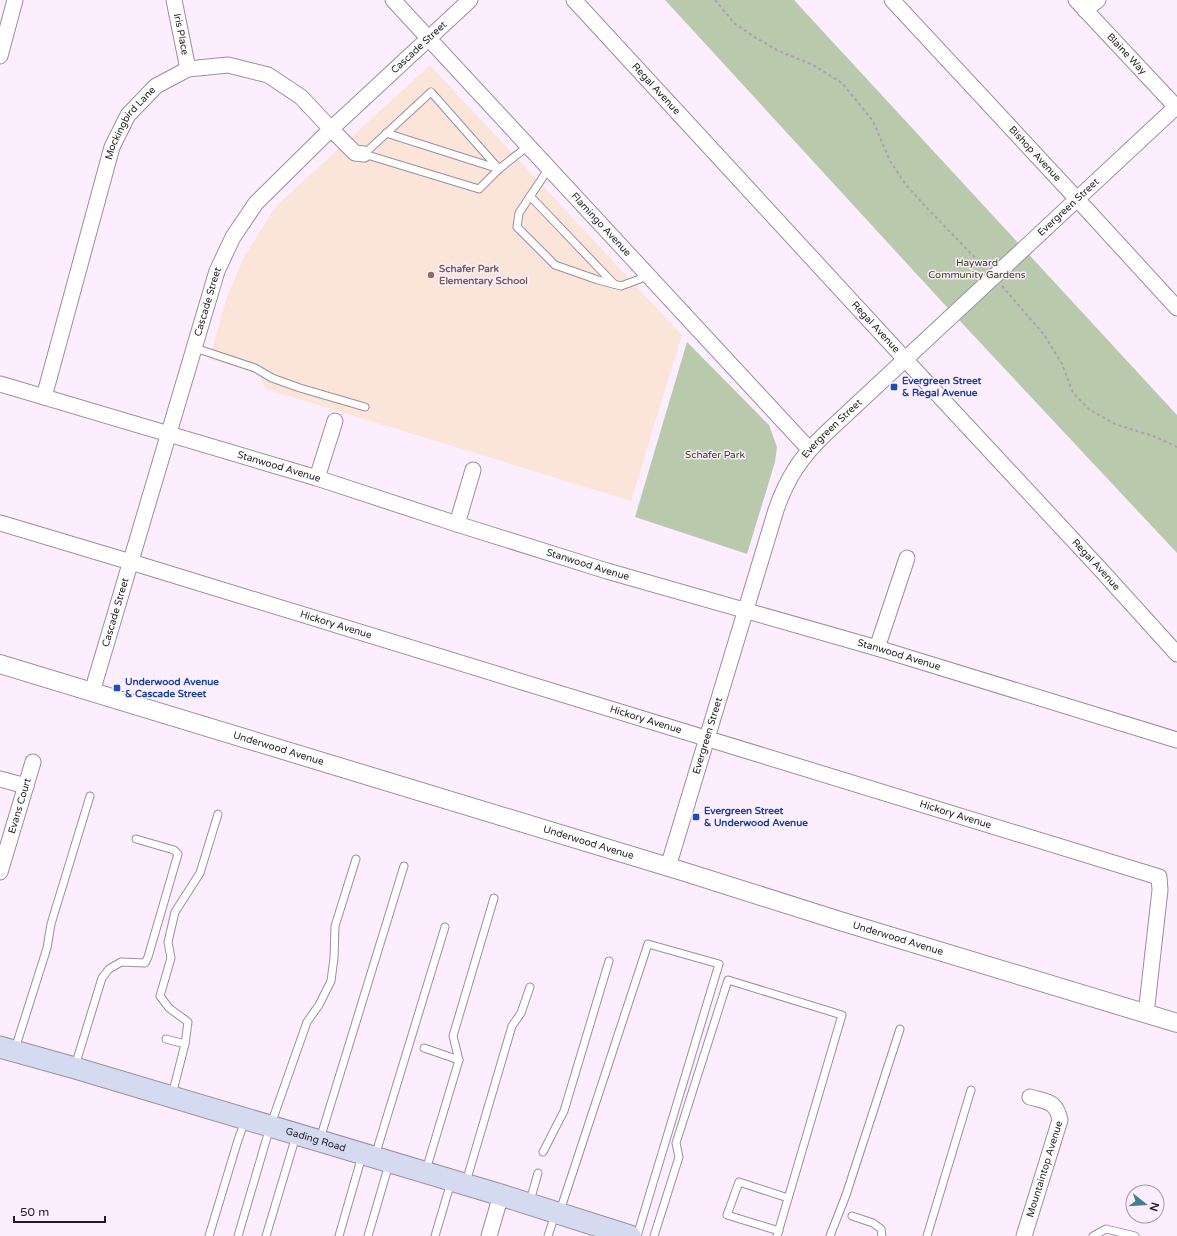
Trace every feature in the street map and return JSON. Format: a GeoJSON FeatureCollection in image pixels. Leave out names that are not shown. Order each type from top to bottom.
{"type":"FeatureCollection","features":[{"type":"Feature","properties":{"kind":"main road","name":"Gading Road"},"geometry":{"type":"LineString","coordinates":[[7,1049],[501,1194],[625,1235]]}},
{"type":"Feature","properties":{"kind":"street"},"geometry":{"type":"LineString","coordinates":[[0,56],[16,0]]}},
{"type":"Feature","properties":{"kind":"street","name":"Iris Place"},"geometry":{"type":"LineString","coordinates":[[174,0],[188,70]]}},
{"type":"Feature","properties":{"kind":"street","name":"Flamingo Avenue"},"geometry":{"type":"LineString","coordinates":[[393,0],[809,449]]}},
{"type":"Feature","properties":{"kind":"street","name":"Cascade Street"},"geometry":{"type":"LineString","coordinates":[[92,692],[217,271],[233,237],[256,203],[331,129],[470,0]]}},
{"type":"Feature","properties":{"kind":"street","name":"Regal Avenue"},"geometry":{"type":"LineString","coordinates":[[574,0],[1177,654]]}},
{"type":"Feature","properties":{"kind":"street","name":"Bishop Avenue"},"geometry":{"type":"LineString","coordinates":[[892,0],[1177,308]]}},
{"type":"Feature","properties":{"kind":"street"},"geometry":{"type":"LineString","coordinates":[[1081,5],[1098,0]]}},
{"type":"Feature","properties":{"kind":"street","name":"Blaine Way"},"geometry":{"type":"LineString","coordinates":[[1081,5],[1177,107]]}},
{"type":"Feature","properties":{"kind":"street","name":"Mockingbird Lane"},"geometry":{"type":"LineString","coordinates":[[44,397],[112,147],[128,115],[156,86],[188,70],[228,65],[268,75],[301,97],[355,153],[364,154]]}},
{"type":"Feature","properties":{"kind":"street","name":"Evergreen Street"},"geometry":{"type":"LineString","coordinates":[[668,867],[745,610],[780,500],[795,469],[809,449],[1177,107]]}},
{"type":"Feature","properties":{"kind":"street","name":"Stanwood Avenue"},"geometry":{"type":"LineString","coordinates":[[0,384],[317,478],[456,524],[607,571],[877,648],[1177,740]]}},
{"type":"Feature","properties":{"kind":"street"},"geometry":{"type":"LineString","coordinates":[[317,478],[335,421]]}},
{"type":"Feature","properties":{"kind":"street"},"geometry":{"type":"LineString","coordinates":[[456,524],[473,470]]}},
{"type":"Feature","properties":{"kind":"street","name":"Hickory Avenue"},"geometry":{"type":"LineString","coordinates":[[0,523],[130,561],[1159,877],[1160,890],[1146,1014]]}},
{"type":"Feature","properties":{"kind":"street"},"geometry":{"type":"LineString","coordinates":[[877,648],[907,558]]}},
{"type":"Feature","properties":{"kind":"street","name":"Underwood Avenue"},"geometry":{"type":"LineString","coordinates":[[0,664],[668,867],[840,922],[1177,1023]]}},
{"type":"Feature","properties":{"kind":"street","name":"Evans Court"},"geometry":{"type":"LineString","coordinates":[[0,872],[6,832],[26,786],[33,762]]}},
{"type":"Feature","properties":{"kind":"street"},"geometry":{"type":"LineString","coordinates":[[0,779],[26,786]]}},
{"type":"Feature","properties":{"kind":"street","name":"Mountaintop Avenue"},"geometry":{"type":"LineString","coordinates":[[1024,1236],[1060,1120],[1059,1112],[1052,1103],[1030,1097]]}},
{"type":"Feature","properties":{"kind":"street"},"geometry":{"type":"LineString","coordinates":[[488,1236],[501,1194]]}},
{"type":"Feature","properties":{"kind":"lane"},"geometry":{"type":"LineString","coordinates":[[364,154],[431,92],[499,169]]}},
{"type":"Feature","properties":{"kind":"lane"},"geometry":{"type":"LineString","coordinates":[[386,134],[499,169]]}},
{"type":"Feature","properties":{"kind":"lane"},"geometry":{"type":"LineString","coordinates":[[364,154],[479,189],[499,169],[528,146]]}},
{"type":"Feature","properties":{"kind":"lane"},"geometry":{"type":"LineString","coordinates":[[549,168],[519,213],[517,227],[555,265],[598,280],[621,286],[648,276]]}},
{"type":"Feature","properties":{"kind":"lane"},"geometry":{"type":"LineString","coordinates":[[530,196],[615,285]]}},
{"type":"Feature","properties":{"kind":"lane"},"geometry":{"type":"LineString","coordinates":[[195,348],[255,368],[272,378],[300,388],[365,407]]}},
{"type":"Feature","properties":{"kind":"lane"},"geometry":{"type":"LineString","coordinates":[[7,1049],[47,948],[51,924],[90,796]]}},
{"type":"Feature","properties":{"kind":"lane"},"geometry":{"type":"LineString","coordinates":[[171,1097],[185,1044],[188,1022],[169,1008],[160,996],[171,958],[168,942],[175,912],[200,872],[218,814]]}},
{"type":"Feature","properties":{"kind":"lane"},"geometry":{"type":"LineString","coordinates":[[75,1068],[102,978],[109,969],[121,962],[145,963],[148,958],[178,854],[174,850],[136,839]]}},
{"type":"Feature","properties":{"kind":"lane"},"geometry":{"type":"LineString","coordinates":[[238,1236],[270,1127],[307,1022],[319,1006],[331,981],[336,926],[356,858]]}},
{"type":"Feature","properties":{"kind":"lane"},"geometry":{"type":"LineString","coordinates":[[320,1141],[404,866]]}},
{"type":"Feature","properties":{"kind":"lane"},"geometry":{"type":"LineString","coordinates":[[426,1172],[459,1060],[453,1036],[494,898]]}},
{"type":"Feature","properties":{"kind":"lane"},"geometry":{"type":"LineString","coordinates":[[339,1236],[376,1158],[445,927]]}},
{"type":"Feature","properties":{"kind":"lane"},"geometry":{"type":"LineString","coordinates":[[548,1236],[558,1213],[648,944],[719,964],[685,1075],[625,1235]]}},
{"type":"Feature","properties":{"kind":"lane"},"geometry":{"type":"LineString","coordinates":[[544,1152],[564,1111],[609,961]]}},
{"type":"Feature","properties":{"kind":"lane"},"geometry":{"type":"LineString","coordinates":[[654,1236],[679,1157],[676,1143],[728,980],[842,1015],[778,1233],[727,1215],[739,1182],[788,1198]]}},
{"type":"Feature","properties":{"kind":"lane"},"geometry":{"type":"LineString","coordinates":[[434,1236],[458,1182],[512,1026],[521,1013],[530,987]]}},
{"type":"Feature","properties":{"kind":"lane"},"geometry":{"type":"LineString","coordinates":[[830,1236],[846,1195],[900,1029]]}},
{"type":"Feature","properties":{"kind":"lane"},"geometry":{"type":"LineString","coordinates":[[166,1039],[185,1044]]}},
{"type":"Feature","properties":{"kind":"lane"},"geometry":{"type":"LineString","coordinates":[[424,1048],[459,1060]]}},
{"type":"Feature","properties":{"kind":"lane"},"geometry":{"type":"LineString","coordinates":[[927,1236],[971,1090]]}},
{"type":"Feature","properties":{"kind":"lane"},"geometry":{"type":"LineString","coordinates":[[209,1236],[238,1140],[246,1119]]}},
{"type":"Feature","properties":{"kind":"lane"},"geometry":{"type":"LineString","coordinates":[[266,1236],[297,1134]]}},
{"type":"Feature","properties":{"kind":"lane"},"geometry":{"type":"LineString","coordinates":[[368,1236],[376,1158]]}},
{"type":"Feature","properties":{"kind":"lane"},"geometry":{"type":"LineString","coordinates":[[529,1204],[538,1173]]}},
{"type":"Feature","properties":{"kind":"lane"},"geometry":{"type":"LineString","coordinates":[[852,1216],[873,1223],[881,1229],[882,1236]]}},
{"type":"Feature","properties":{"kind":"lane"},"geometry":{"type":"LineString","coordinates":[[1093,1236],[1106,1229],[1135,1236]]}},
{"type":"Feature","properties":{"kind":"path"},"geometry":{"type":"LineString","coordinates":[[715,0],[734,23],[756,38],[779,51],[813,65],[842,83],[873,121],[890,161],[906,185],[994,277],[1045,336],[1062,364],[1074,393],[1090,410],[1115,424],[1156,437],[1177,447]]}},
{"type":"Feature","properties":{"kind":"shaded area","name":"Schafer Park Elementary School"},"geometry":{"type":"Polygon","coordinates":[[[430,65],[682,335],[631,501],[266,389],[258,374],[209,359],[228,294],[244,257],[276,206],[430,65]]]}},
{"type":"Feature","properties":{"kind":"green space","name":"Hayward Community Gardens"},"geometry":{"type":"Polygon","coordinates":[[[665,0],[794,0],[1177,415],[1177,553],[944,304],[665,0]]]}},
{"type":"Feature","properties":{"kind":"green space","name":"Schafer Park"},"geometry":{"type":"Polygon","coordinates":[[[687,342],[769,425],[777,447],[775,462],[747,554],[635,517],[687,342]]]}},
{"type":"Feature","properties":{"kind":"place","name":"Schafer Park Elementary School"},"geometry":{"type":"Point","coordinates":[431,275]}},
{"type":"Feature","properties":{"kind":"place","name":"Evergreen Street & Regal Avenue"},"geometry":{"type":"Point","coordinates":[894,387]}},
{"type":"Feature","properties":{"kind":"place","name":"Underwood Avenue & Cascade Street"},"geometry":{"type":"Point","coordinates":[117,688]}},
{"type":"Feature","properties":{"kind":"place","name":"Evergreen Street & Underwood Avenue"},"geometry":{"type":"Point","coordinates":[696,817]}}]}
